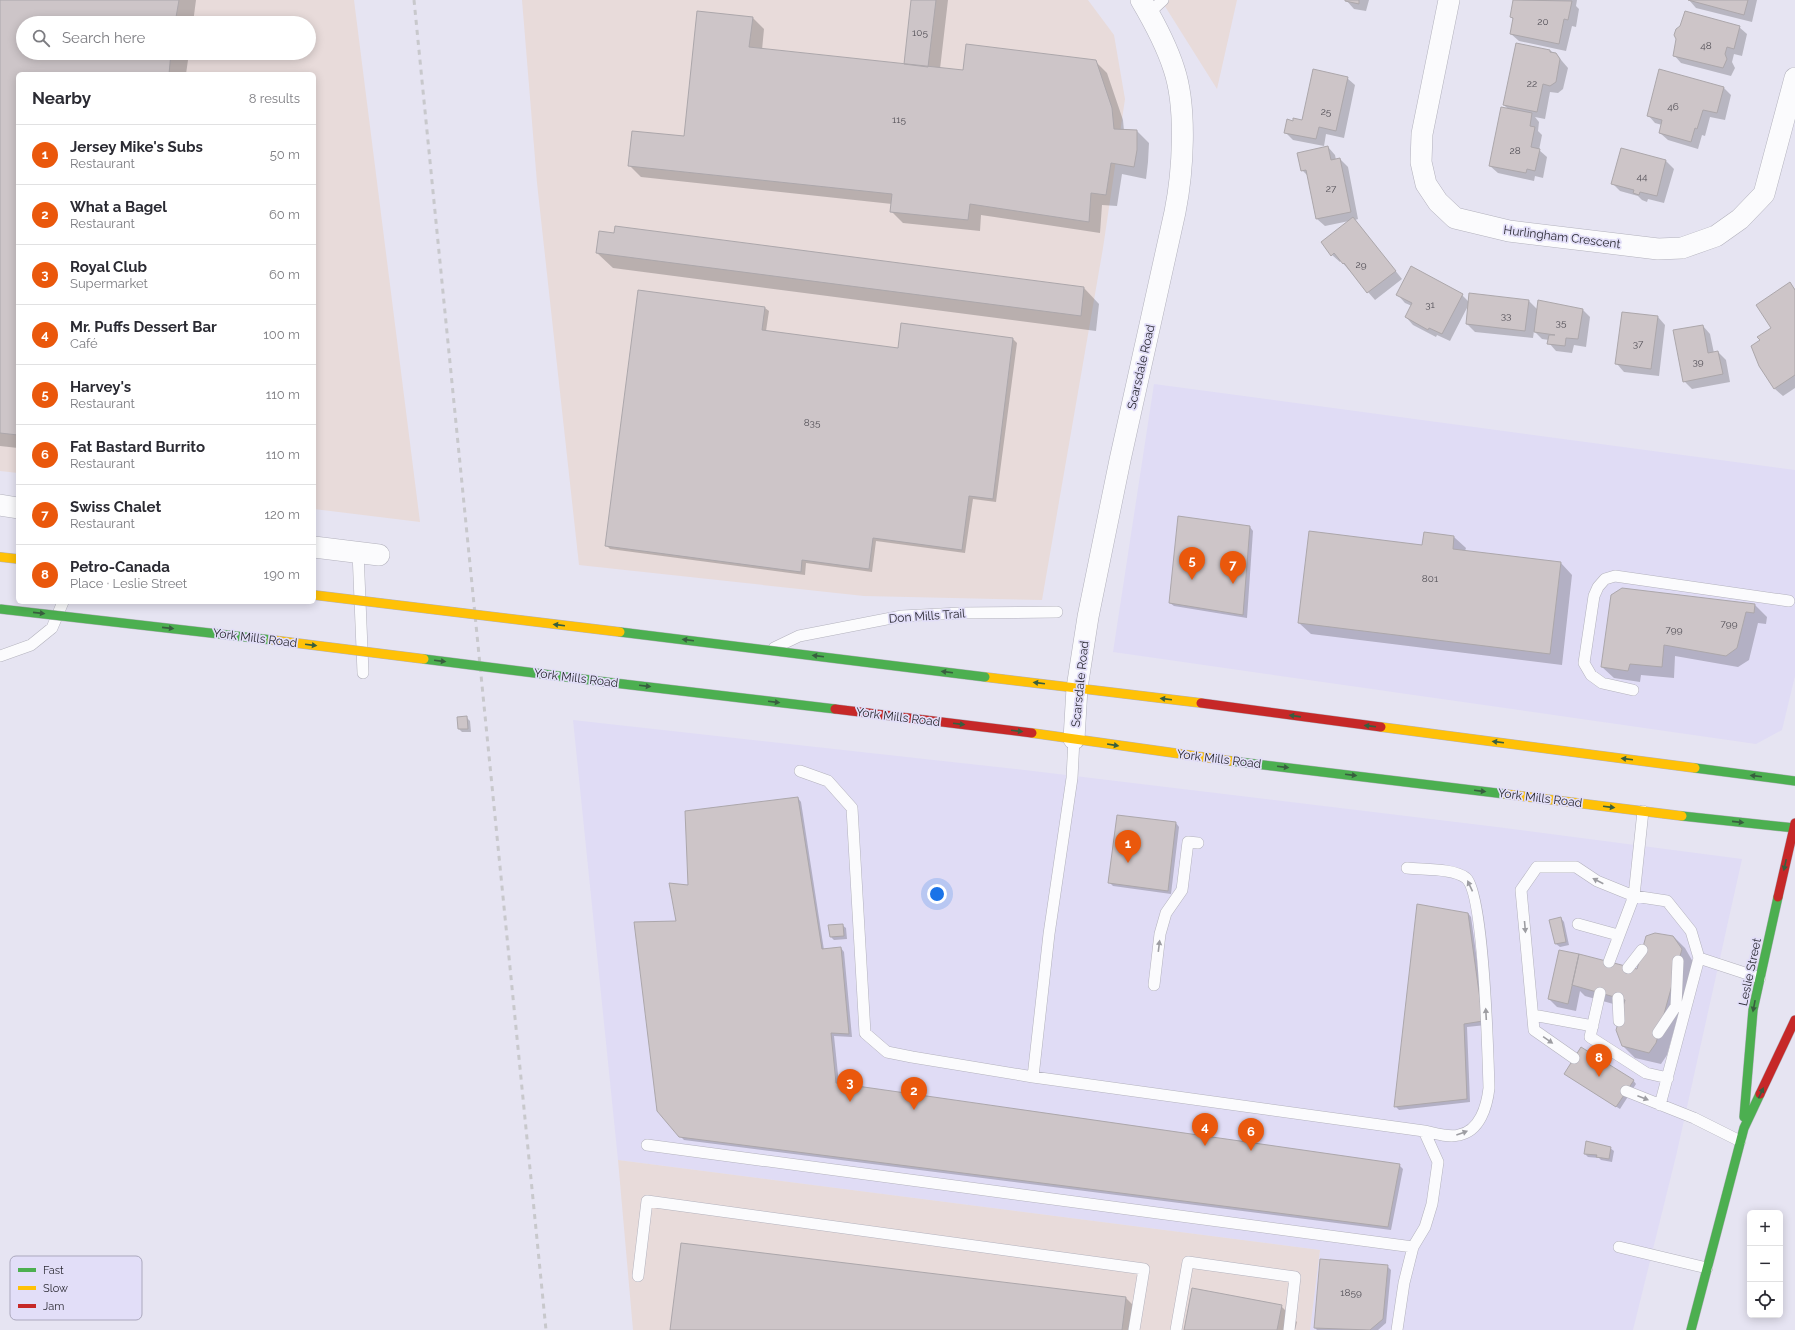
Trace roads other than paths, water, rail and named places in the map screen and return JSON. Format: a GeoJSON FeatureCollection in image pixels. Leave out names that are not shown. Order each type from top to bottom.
{"type":"FeatureCollection","features":[{"type":"Feature","properties":{"kind":"main road"},"geometry":{"type":"LineString","coordinates":[[0,557],[16,559]]}},
{"type":"Feature","properties":{"kind":"main road"},"geometry":{"type":"LineString","coordinates":[[316,595],[1186,701],[1795,781]]}},
{"type":"Feature","properties":{"kind":"main road","name":"York Mills Road"},"geometry":{"type":"LineString","coordinates":[[0,609],[257,638],[1643,811],[1794,826]]}},
{"type":"Feature","properties":{"kind":"main road","name":"Leslie Street"},"geometry":{"type":"LineString","coordinates":[[1744,1128],[1753,1010],[1794,826]]}},
{"type":"Feature","properties":{"kind":"main road","name":"Leslie Street"},"geometry":{"type":"LineString","coordinates":[[1691,1330],[1744,1128],[1795,1020]]}},
{"type":"Feature","properties":{"kind":"street","name":"Hurlingham Crescent"},"geometry":{"type":"LineString","coordinates":[[1449,0],[1422,134],[1421,162],[1426,184],[1438,202],[1455,218],[1509,231],[1658,249],[1682,248],[1716,236],[1740,219],[1764,194],[1795,78]]}},
{"type":"Feature","properties":{"kind":"street","name":"Scarsdale Road"},"geometry":{"type":"LineString","coordinates":[[1074,739],[1077,688],[1088,617],[1115,484],[1164,266],[1180,180],[1182,134],[1177,80],[1151,4]]}},
{"type":"Feature","properties":{"kind":"street"},"geometry":{"type":"LineString","coordinates":[[0,505],[16,508]]}},
{"type":"Feature","properties":{"kind":"street"},"geometry":{"type":"LineString","coordinates":[[316,547],[380,555]]}},
{"type":"Feature","properties":{"kind":"lane"},"geometry":{"type":"LineString","coordinates":[[358,552],[363,673]]}},
{"type":"Feature","properties":{"kind":"lane"},"geometry":{"type":"LineString","coordinates":[[1633,690],[1602,683],[1591,675],[1584,663],[1593,601],[1598,587],[1605,579],[1615,576],[1789,601]]}},
{"type":"Feature","properties":{"kind":"lane"},"geometry":{"type":"LineString","coordinates":[[0,656],[31,645],[52,628],[62,604]]}},
{"type":"Feature","properties":{"kind":"lane","name":"Don Mills Trail"},"geometry":{"type":"LineString","coordinates":[[558,634],[759,656],[799,636],[902,616],[960,613],[1057,612]]}},
{"type":"Feature","properties":{"kind":"lane"},"geometry":{"type":"LineString","coordinates":[[1033,1077],[1049,934],[1072,778],[1074,739]]}},
{"type":"Feature","properties":{"kind":"lane"},"geometry":{"type":"LineString","coordinates":[[800,771],[828,781],[852,808],[865,1033],[887,1052],[1033,1077],[1424,1131],[1450,1136],[1460,1135],[1471,1129],[1480,1118],[1487,1104],[1489,1088],[1484,965],[1473,891],[1467,879],[1456,873],[1407,868]]}},
{"type":"Feature","properties":{"kind":"lane"},"geometry":{"type":"LineString","coordinates":[[1609,962],[1634,896],[1643,811]]}},
{"type":"Feature","properties":{"kind":"lane"},"geometry":{"type":"LineString","coordinates":[[1154,985],[1160,934],[1166,913],[1182,890],[1188,842],[1198,843]]}},
{"type":"Feature","properties":{"kind":"lane"},"geometry":{"type":"LineString","coordinates":[[1574,1058],[1534,1030],[1521,890],[1537,867],[1576,867],[1597,881],[1634,896],[1667,901],[1691,931],[1699,958],[1675,1008],[1658,1033]]}},
{"type":"Feature","properties":{"kind":"lane"},"geometry":{"type":"LineString","coordinates":[[1578,924],[1618,936]]}},
{"type":"Feature","properties":{"kind":"lane"},"geometry":{"type":"LineString","coordinates":[[1628,968],[1642,950]]}},
{"type":"Feature","properties":{"kind":"lane"},"geometry":{"type":"LineString","coordinates":[[1699,958],[1760,978]]}},
{"type":"Feature","properties":{"kind":"lane"},"geometry":{"type":"LineString","coordinates":[[1660,1104],[1668,1078],[1678,961]]}},
{"type":"Feature","properties":{"kind":"lane"},"geometry":{"type":"LineString","coordinates":[[1672,983],[1675,1008]]}},
{"type":"Feature","properties":{"kind":"lane"},"geometry":{"type":"LineString","coordinates":[[1600,993],[1590,1037],[1646,1073],[1668,1078]]}},
{"type":"Feature","properties":{"kind":"lane"},"geometry":{"type":"LineString","coordinates":[[1618,998],[1619,1021]]}},
{"type":"Feature","properties":{"kind":"lane"},"geometry":{"type":"LineString","coordinates":[[1533,1015],[1593,1026]]}},
{"type":"Feature","properties":{"kind":"lane"},"geometry":{"type":"LineString","coordinates":[[1626,1092],[1694,1118],[1740,1142]]}},
{"type":"Feature","properties":{"kind":"lane"},"geometry":{"type":"LineString","coordinates":[[1397,1330],[1404,1284],[1413,1247],[1425,1227],[1432,1204],[1438,1162],[1424,1131]]}},
{"type":"Feature","properties":{"kind":"lane"},"geometry":{"type":"LineString","coordinates":[[647,1145],[1413,1247]]}},
{"type":"Feature","properties":{"kind":"lane"},"geometry":{"type":"LineString","coordinates":[[638,1276],[647,1201],[1144,1269],[1134,1330]]}},
{"type":"Feature","properties":{"kind":"lane"},"geometry":{"type":"LineString","coordinates":[[1619,1247],[1707,1268]]}},
{"type":"Feature","properties":{"kind":"lane"},"geometry":{"type":"LineString","coordinates":[[1176,1330],[1188,1262],[1296,1277],[1289,1330]]}},
{"type":"Feature","properties":{"kind":"railway"},"geometry":{"type":"LineString","coordinates":[[414,0],[546,1330]]}},
{"type":"Feature","properties":{"kind":"place","name":"Harvey's"},"geometry":{"type":"Point","coordinates":[1192,580]}},
{"type":"Feature","properties":{"kind":"place","name":"Swiss Chalet"},"geometry":{"type":"Point","coordinates":[1233,584]}},
{"type":"Feature","properties":{"kind":"place","name":"Jersey Mike's Subs"},"geometry":{"type":"Point","coordinates":[1128,863]}},
{"type":"Feature","properties":{"kind":"place","name":"Petro-Canada"},"geometry":{"type":"Point","coordinates":[1599,1077]}},
{"type":"Feature","properties":{"kind":"place","name":"Royal Club"},"geometry":{"type":"Point","coordinates":[850,1102]}},
{"type":"Feature","properties":{"kind":"place","name":"What a Bagel"},"geometry":{"type":"Point","coordinates":[914,1110]}},
{"type":"Feature","properties":{"kind":"place","name":"Mr. Puffs Dessert Bar"},"geometry":{"type":"Point","coordinates":[1205,1146]}},
{"type":"Feature","properties":{"kind":"place","name":"Fat Bastard Burrito"},"geometry":{"type":"Point","coordinates":[1251,1151]}}]}
